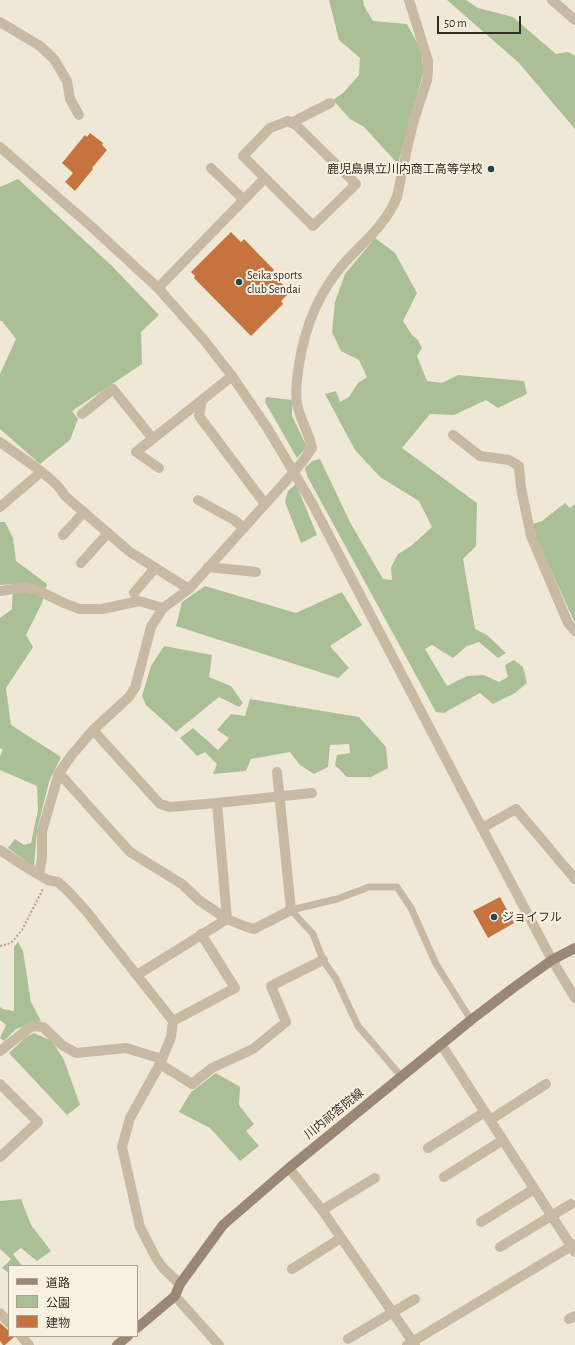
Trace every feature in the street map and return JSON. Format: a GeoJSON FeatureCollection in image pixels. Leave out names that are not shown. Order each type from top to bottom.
{"type":"FeatureCollection","features":[{"type":"Feature","properties":{"kind":"main road","name":"川内祁答院線"},"geometry":{"type":"LineString","coordinates":[[138,1327],[175,1296],[180,1284],[223,1225],[289,1168],[471,1020],[552,960],[574,947]]}},
{"type":"Feature","properties":{"kind":"main road"},"geometry":{"type":"LineString","coordinates":[[117,1345],[127,1337]]}},
{"type":"Feature","properties":{"kind":"street"},"geometry":{"type":"LineString","coordinates":[[39,874],[42,858],[42,831],[59,773],[93,730],[128,698],[134,688],[151,627],[163,608],[188,589],[285,482],[312,448],[297,404],[297,377],[302,345],[310,319],[316,304],[333,277],[373,234],[394,205],[414,120],[427,80],[428,61],[409,0]]}},
{"type":"Feature","properties":{"kind":"street"},"geometry":{"type":"LineString","coordinates":[[552,0],[575,20]]}},
{"type":"Feature","properties":{"kind":"street"},"geometry":{"type":"LineString","coordinates":[[0,22],[40,46],[54,59],[67,81],[70,99],[79,115]]}},
{"type":"Feature","properties":{"kind":"street"},"geometry":{"type":"LineString","coordinates":[[291,123],[330,102]]}},
{"type":"Feature","properties":{"kind":"street"},"geometry":{"type":"LineString","coordinates":[[288,121],[296,125],[356,184],[313,226],[265,178],[244,156],[270,128],[288,121]]}},
{"type":"Feature","properties":{"kind":"street"},"geometry":{"type":"LineString","coordinates":[[0,147],[93,228],[158,288],[204,340],[232,376],[268,429],[312,503],[552,960],[575,998]]}},
{"type":"Feature","properties":{"kind":"street"},"geometry":{"type":"LineString","coordinates":[[211,168],[244,200]]}},
{"type":"Feature","properties":{"kind":"street"},"geometry":{"type":"LineString","coordinates":[[158,288],[265,178]]}},
{"type":"Feature","properties":{"kind":"street"},"geometry":{"type":"LineString","coordinates":[[159,468],[136,452],[232,376]]}},
{"type":"Feature","properties":{"kind":"street"},"geometry":{"type":"LineString","coordinates":[[82,414],[114,389],[153,439]]}},
{"type":"Feature","properties":{"kind":"street"},"geometry":{"type":"LineString","coordinates":[[202,400],[199,416],[265,504]]}},
{"type":"Feature","properties":{"kind":"street"},"geometry":{"type":"LineString","coordinates":[[454,435],[480,456],[509,460],[519,466],[521,488],[531,536],[568,623],[575,631]]}},
{"type":"Feature","properties":{"kind":"street"},"geometry":{"type":"LineString","coordinates":[[0,442],[62,489],[65,496],[130,552],[188,589]]}},
{"type":"Feature","properties":{"kind":"street"},"geometry":{"type":"LineString","coordinates":[[0,508],[41,472]]}},
{"type":"Feature","properties":{"kind":"street"},"geometry":{"type":"LineString","coordinates":[[198,500],[234,520],[244,528]]}},
{"type":"Feature","properties":{"kind":"street"},"geometry":{"type":"LineString","coordinates":[[63,535],[84,512]]}},
{"type":"Feature","properties":{"kind":"street"},"geometry":{"type":"LineString","coordinates":[[81,563],[108,533]]}},
{"type":"Feature","properties":{"kind":"street"},"geometry":{"type":"LineString","coordinates":[[208,567],[256,572]]}},
{"type":"Feature","properties":{"kind":"street"},"geometry":{"type":"LineString","coordinates":[[134,593],[155,568]]}},
{"type":"Feature","properties":{"kind":"street"},"geometry":{"type":"LineString","coordinates":[[0,591],[25,587],[37,590],[80,609],[102,609],[139,601],[163,608]]}},
{"type":"Feature","properties":{"kind":"street"},"geometry":{"type":"LineString","coordinates":[[93,730],[160,804],[170,807],[312,793]]}},
{"type":"Feature","properties":{"kind":"street"},"geometry":{"type":"LineString","coordinates":[[59,773],[130,852],[182,884],[200,901],[227,919],[254,929],[292,910],[277,772]]}},
{"type":"Feature","properties":{"kind":"street"},"geometry":{"type":"LineString","coordinates":[[217,803],[227,919]]}},
{"type":"Feature","properties":{"kind":"street"},"geometry":{"type":"LineString","coordinates":[[482,828],[516,809],[574,876]]}},
{"type":"Feature","properties":{"kind":"street"},"geometry":{"type":"LineString","coordinates":[[0,850],[48,880],[58,882],[69,892],[87,912],[173,1021],[171,1037],[161,1062],[130,1118],[122,1147],[140,1227],[156,1258],[163,1268],[180,1284]]}},
{"type":"Feature","properties":{"kind":"street"},"geometry":{"type":"LineString","coordinates":[[137,975],[227,919]]}},
{"type":"Feature","properties":{"kind":"street"},"geometry":{"type":"LineString","coordinates":[[173,1021],[235,988],[201,934]]}},
{"type":"Feature","properties":{"kind":"street"},"geometry":{"type":"LineString","coordinates":[[0,1051],[32,1026],[43,1027],[76,1054],[126,1048],[161,1062],[192,1084],[212,1068],[254,1049],[286,1022],[271,986],[322,960]]}},
{"type":"Feature","properties":{"kind":"street"},"geometry":{"type":"LineString","coordinates":[[289,1168],[322,1210],[393,1312],[412,1344],[574,1247],[534,1189],[441,1044]]}},
{"type":"Feature","properties":{"kind":"street"},"geometry":{"type":"LineString","coordinates":[[0,1084],[38,1122],[0,1156]]}},
{"type":"Feature","properties":{"kind":"street"},"geometry":{"type":"LineString","coordinates":[[428,1148],[546,1084]]}},
{"type":"Feature","properties":{"kind":"street"},"geometry":{"type":"LineString","coordinates":[[444,1177],[503,1140]]}},
{"type":"Feature","properties":{"kind":"street"},"geometry":{"type":"LineString","coordinates":[[322,1210],[375,1178]]}},
{"type":"Feature","properties":{"kind":"street"},"geometry":{"type":"LineString","coordinates":[[481,1222],[534,1189]]}},
{"type":"Feature","properties":{"kind":"street"},"geometry":{"type":"LineString","coordinates":[[500,1247],[571,1204]]}},
{"type":"Feature","properties":{"kind":"street"},"geometry":{"type":"LineString","coordinates":[[292,1269],[341,1238]]}},
{"type":"Feature","properties":{"kind":"street"},"geometry":{"type":"LineString","coordinates":[[175,1296],[219,1345]]}},
{"type":"Feature","properties":{"kind":"street"},"geometry":{"type":"LineString","coordinates":[[348,1339],[415,1299]]}},
{"type":"Feature","properties":{"kind":"street"},"geometry":{"type":"LineString","coordinates":[[0,1313],[8,1322]]}},
{"type":"Feature","properties":{"kind":"street"},"geometry":{"type":"LineString","coordinates":[[22,1337],[29,1345]]}},
{"type":"Feature","properties":{"kind":"lane"},"geometry":{"type":"LineString","coordinates":[[401,1076],[358,1026],[336,979],[322,960],[313,934],[292,910],[337,899],[369,887],[397,887],[411,908],[436,964],[471,1020]]}},
{"type":"Feature","properties":{"kind":"path"},"geometry":{"type":"LineString","coordinates":[[0,946],[11,943],[22,930],[48,880]]}},
{"type":"Feature","properties":{"kind":"green space"},"geometry":{"type":"Polygon","coordinates":[[[329,0],[363,0],[364,6],[373,21],[407,24],[420,48],[424,70],[398,164],[364,127],[350,119],[333,100],[343,93],[359,75],[360,58],[339,40],[329,0]]]}},
{"type":"Feature","properties":{"kind":"green space"},"geometry":{"type":"Polygon","coordinates":[[[447,0],[466,0],[478,8],[513,17],[556,54],[568,52],[575,56],[575,129],[519,63],[447,0]]]}},
{"type":"Feature","properties":{"kind":"green space"},"geometry":{"type":"Polygon","coordinates":[[[18,179],[112,266],[159,315],[141,332],[142,364],[72,411],[78,419],[70,440],[40,464],[0,429],[0,374],[16,339],[2,321],[0,321],[0,187],[18,179]]]}},
{"type":"Feature","properties":{"kind":"green space"},"geometry":{"type":"Polygon","coordinates":[[[375,238],[395,253],[417,293],[403,321],[412,335],[418,340],[422,348],[417,356],[427,381],[442,383],[458,375],[524,381],[527,394],[498,408],[486,400],[454,415],[430,414],[402,448],[477,503],[476,546],[463,559],[475,629],[487,635],[506,653],[498,658],[479,642],[467,646],[453,658],[432,645],[425,649],[447,686],[467,676],[484,675],[499,682],[508,677],[505,665],[514,660],[523,667],[527,683],[515,693],[493,704],[480,693],[444,713],[436,712],[307,476],[305,468],[312,461],[320,459],[351,524],[383,579],[392,580],[391,567],[398,554],[411,546],[432,527],[419,501],[380,477],[355,450],[325,394],[336,391],[340,402],[349,397],[358,383],[367,377],[359,360],[341,351],[332,332],[335,302],[345,274],[375,238]]]}},
{"type":"Feature","properties":{"kind":"green space"},"geometry":{"type":"Polygon","coordinates":[[[266,397],[292,400],[292,416],[307,447],[297,458],[265,402],[266,397]]]}},
{"type":"Feature","properties":{"kind":"green space"},"geometry":{"type":"Polygon","coordinates":[[[296,484],[317,535],[301,543],[285,502],[288,491],[296,484]]]}},
{"type":"Feature","properties":{"kind":"green space"},"geometry":{"type":"Polygon","coordinates":[[[565,503],[570,508],[575,504],[575,623],[537,540],[533,524],[542,521],[565,503]]]}},
{"type":"Feature","properties":{"kind":"green space"},"geometry":{"type":"Polygon","coordinates":[[[0,522],[5,522],[13,538],[16,561],[47,584],[42,603],[26,635],[33,647],[6,688],[11,725],[61,757],[49,782],[37,830],[34,867],[8,848],[15,839],[24,845],[31,843],[38,810],[37,786],[0,770],[0,756],[3,750],[0,748],[0,618],[12,609],[13,584],[0,585],[0,522]]]}},
{"type":"Feature","properties":{"kind":"green space"},"geometry":{"type":"Polygon","coordinates":[[[205,586],[296,613],[342,592],[362,625],[330,646],[349,668],[338,678],[176,626],[182,602],[205,586]]]}},
{"type":"Feature","properties":{"kind":"green space"},"geometry":{"type":"Polygon","coordinates":[[[164,646],[212,655],[209,677],[231,686],[243,703],[239,707],[219,697],[176,732],[146,705],[142,696],[151,666],[164,646]]]}},
{"type":"Feature","properties":{"kind":"green space"},"geometry":{"type":"Polygon","coordinates":[[[250,699],[359,717],[386,747],[388,768],[371,777],[347,777],[335,765],[337,755],[350,753],[349,744],[330,745],[328,767],[314,774],[300,765],[290,752],[251,759],[246,771],[213,774],[217,764],[205,752],[197,756],[180,738],[193,728],[218,750],[229,738],[217,730],[231,714],[245,716],[250,699]]]}},
{"type":"Feature","properties":{"kind":"green space"},"geometry":{"type":"Polygon","coordinates":[[[18,942],[23,951],[31,1002],[41,1021],[16,1029],[4,1041],[0,1038],[6,1025],[0,1020],[0,1007],[14,1011],[14,947],[18,942]]]}},
{"type":"Feature","properties":{"kind":"green space"},"geometry":{"type":"Polygon","coordinates":[[[34,1033],[52,1041],[64,1060],[80,1105],[67,1115],[9,1053],[26,1037],[34,1033]]]}},
{"type":"Feature","properties":{"kind":"green space"},"geometry":{"type":"Polygon","coordinates":[[[216,1073],[240,1087],[239,1105],[254,1124],[246,1131],[259,1146],[240,1161],[210,1128],[179,1112],[191,1092],[216,1073]]]}},
{"type":"Feature","properties":{"kind":"green space"},"geometry":{"type":"Polygon","coordinates":[[[21,1199],[31,1225],[51,1251],[37,1261],[21,1248],[13,1254],[21,1265],[8,1265],[8,1272],[2,1268],[11,1259],[0,1249],[0,1201],[21,1199]]]}},
{"type":"Feature","properties":{"kind":"building"},"geometry":{"type":"Polygon","coordinates":[[[90,133],[103,143],[102,145],[107,150],[75,191],[65,182],[73,173],[62,163],[85,135],[87,137],[90,133]]]}},
{"type":"Feature","properties":{"kind":"building","name":"Seika sports club Sendai"},"geometry":{"type":"Polygon","coordinates":[[[231,232],[241,242],[244,239],[274,270],[271,273],[290,292],[281,301],[283,304],[251,336],[194,278],[195,276],[191,272],[231,232]]]}},
{"type":"Feature","properties":{"kind":"building","name":"ジョイフル"},"geometry":{"type":"Polygon","coordinates":[[[500,897],[514,923],[488,938],[473,911],[500,897]]]}},
{"type":"Feature","properties":{"kind":"building"},"geometry":{"type":"Polygon","coordinates":[[[0,1323],[8,1330],[8,1337],[14,1337],[5,1345],[3,1345],[0,1341],[0,1323]]]}},
{"type":"Feature","properties":{"kind":"place","name":"鹿児島県立川内商工高等学校"},"geometry":{"type":"Point","coordinates":[491,169]}},
{"type":"Feature","properties":{"kind":"place","name":"Seika sports club Sendai"},"geometry":{"type":"Point","coordinates":[239,282]}},
{"type":"Feature","properties":{"kind":"place","name":"ジョイフル"},"geometry":{"type":"Point","coordinates":[494,917]}}]}
